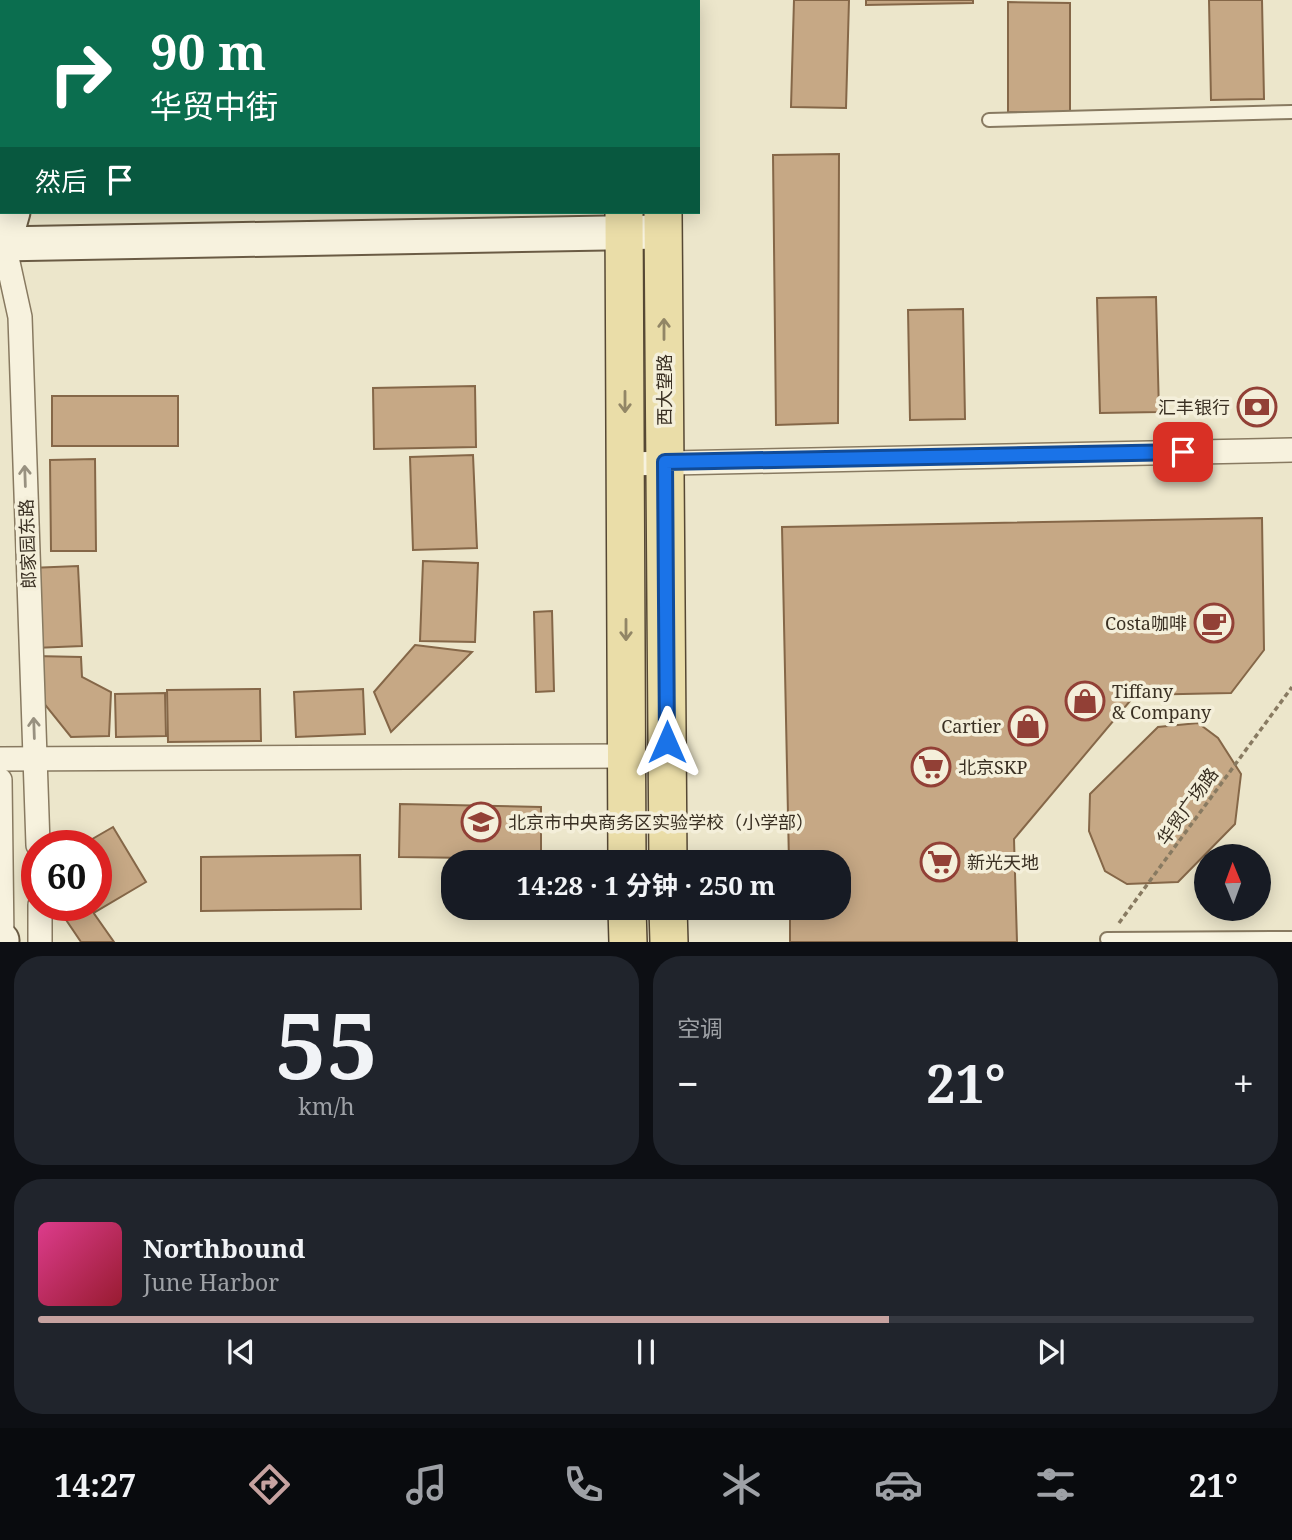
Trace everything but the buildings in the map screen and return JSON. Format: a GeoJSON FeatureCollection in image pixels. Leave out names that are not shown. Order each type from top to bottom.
{"type":"FeatureCollection","features":[{"type":"Feature","properties":{"kind":"main road"},"geometry":{"type":"LineString","coordinates":[[624,222],[627,850]]}},
{"type":"Feature","properties":{"kind":"main road","name":"西大望路"},"geometry":{"type":"LineString","coordinates":[[663,222],[668,850]]}},
{"type":"Feature","properties":{"kind":"main road"},"geometry":{"type":"LineString","coordinates":[[627,920],[628,942]]}},
{"type":"Feature","properties":{"kind":"main road"},"geometry":{"type":"LineString","coordinates":[[668,920],[669,942]]}},
{"type":"Feature","properties":{"kind":"street","name":"郎家园东路"},"geometry":{"type":"LineString","coordinates":[[0,281],[2,244],[12,214]]}},
{"type":"Feature","properties":{"kind":"street"},"geometry":{"type":"LineString","coordinates":[[2,244],[663,222]]}},
{"type":"Feature","properties":{"kind":"street","name":"郎家园东路"},"geometry":{"type":"LineString","coordinates":[[2,244],[20,317],[37,830]]}},
{"type":"Feature","properties":{"kind":"street"},"geometry":{"type":"LineString","coordinates":[[625,464],[1292,450]]}},
{"type":"Feature","properties":{"kind":"street"},"geometry":{"type":"LineString","coordinates":[[0,760],[627,756]]}},
{"type":"Feature","properties":{"kind":"street"},"geometry":{"type":"LineString","coordinates":[[0,780],[1,941]]}},
{"type":"Feature","properties":{"kind":"street"},"geometry":{"type":"LineString","coordinates":[[40,921],[40,942]]}},
{"type":"Feature","properties":{"kind":"lane"},"geometry":{"type":"LineString","coordinates":[[989,120],[1292,112]]}},
{"type":"Feature","properties":{"kind":"lane"},"geometry":{"type":"LineString","coordinates":[[1107,939],[1292,938]]}},
{"type":"Feature","properties":{"kind":"path","name":"华贸广场路"},"geometry":{"type":"LineString","coordinates":[[1107,939],[1292,687]]}},
{"type":"Feature","properties":{"kind":"place","name":"汇丰银行"},"geometry":{"type":"Point","coordinates":[1257,407]}},
{"type":"Feature","properties":{"kind":"place","name":"Costa咖啡"},"geometry":{"type":"Point","coordinates":[1214,623]}},
{"type":"Feature","properties":{"kind":"place","name":"Tiffany & Company"},"geometry":{"type":"Point","coordinates":[1085,701]}},
{"type":"Feature","properties":{"kind":"place","name":"Cartier"},"geometry":{"type":"Point","coordinates":[1028,726]}},
{"type":"Feature","properties":{"kind":"place","name":"北京SKP"},"geometry":{"type":"Point","coordinates":[931,767]}},
{"type":"Feature","properties":{"kind":"place","name":"北京市中央商务区实验学校（小学部）"},"geometry":{"type":"Point","coordinates":[481,822]}},
{"type":"Feature","properties":{"kind":"place","name":"新光天地"},"geometry":{"type":"Point","coordinates":[940,862]}},
{"type":"Feature","properties":{"kind":"route"},"geometry":{"type":"LineString","coordinates":[[667,742],[665,462],[1183,452]]}}]}
